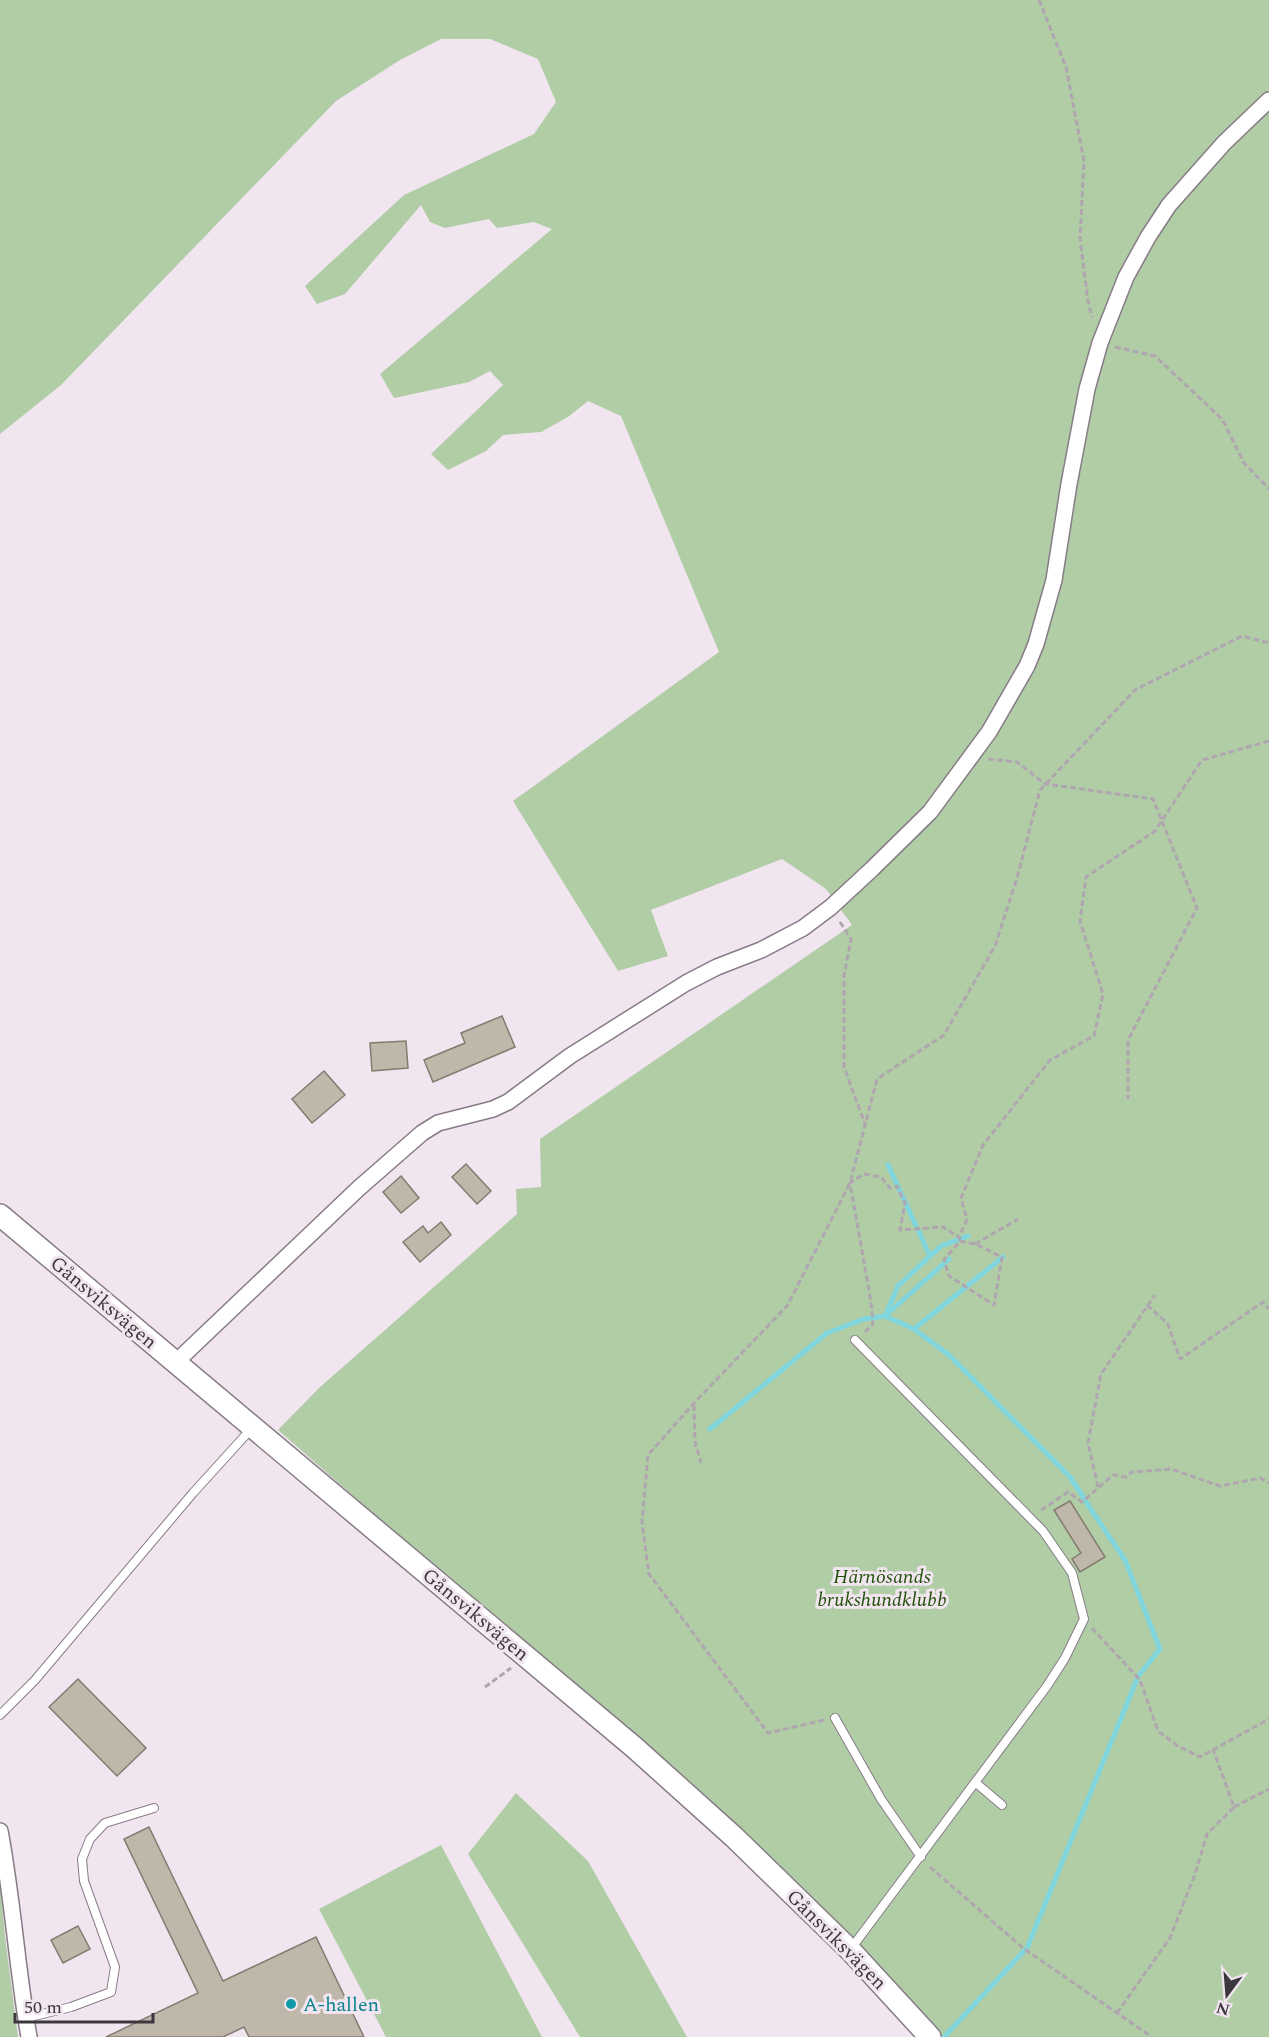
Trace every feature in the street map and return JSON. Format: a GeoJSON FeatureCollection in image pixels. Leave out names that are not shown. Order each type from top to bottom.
{"type":"FeatureCollection","features":[{"type":"Feature","properties":{"kind":"main road","name":"Gånsviksvägen"},"geometry":{"type":"LineString","coordinates":[[0,1215],[635,1748],[717,1822],[850,1950],[930,2037]]}},
{"type":"Feature","properties":{"kind":"street"},"geometry":{"type":"LineString","coordinates":[[176,1362],[359,1188],[422,1133],[438,1123],[493,1109],[508,1102],[570,1056],[686,983],[792,934],[831,907],[930,812],[1005,706],[1027,666],[1045,615],[1054,580],[1087,389],[1100,343],[1126,277],[1169,205],[1224,143],[1269,100]]}},
{"type":"Feature","properties":{"kind":"street"},"geometry":{"type":"LineString","coordinates":[[0,1832],[29,2037]]}},
{"type":"Feature","properties":{"kind":"lane"},"geometry":{"type":"LineString","coordinates":[[850,1950],[1047,1686],[1065,1658],[1084,1619],[1072,1573],[1043,1532],[855,1340]]}},
{"type":"Feature","properties":{"kind":"lane"},"geometry":{"type":"LineString","coordinates":[[0,1715],[35,1680],[193,1493],[254,1427]]}},
{"type":"Feature","properties":{"kind":"lane"},"geometry":{"type":"LineString","coordinates":[[835,1718],[881,1799],[921,1857]]}},
{"type":"Feature","properties":{"kind":"lane"},"geometry":{"type":"LineString","coordinates":[[976,1783],[1002,1805]]}},
{"type":"Feature","properties":{"kind":"lane"},"geometry":{"type":"LineString","coordinates":[[26,2018],[71,2007],[111,1992],[115,1967],[84,1881],[82,1859],[90,1839],[105,1822],[154,1808]]}},
{"type":"Feature","properties":{"kind":"path"},"geometry":{"type":"LineString","coordinates":[[1039,0],[1066,67],[1084,161],[1080,239],[1088,301],[1100,343],[1155,356],[1222,419],[1244,463],[1269,489]]}},
{"type":"Feature","properties":{"kind":"path"},"geometry":{"type":"LineString","coordinates":[[835,1718],[768,1733],[649,1574],[642,1523],[648,1455],[694,1403],[787,1306],[850,1183],[877,1079],[944,1035],[995,946],[1017,878],[1040,790],[1135,690],[1242,636],[1269,644]]}},
{"type":"Feature","properties":{"kind":"path"},"geometry":{"type":"LineString","coordinates":[[850,1183],[864,1174],[880,1177],[890,1188],[897,1186],[904,1203],[900,1230],[943,1227],[959,1239],[975,1244],[1002,1258],[994,1305],[949,1276],[945,1263],[959,1239],[967,1219],[961,1198],[983,1145],[1050,1060],[1094,1036],[1103,994],[1080,921],[1086,877],[1155,831],[1202,760],[1269,741]]}},
{"type":"Feature","properties":{"kind":"path"},"geometry":{"type":"LineString","coordinates":[[971,757],[1017,762],[1045,784],[1153,799],[1197,908],[1128,1040],[1128,1099]]}},
{"type":"Feature","properties":{"kind":"path"},"geometry":{"type":"LineString","coordinates":[[831,907],[850,939],[844,975],[844,1067],[865,1126]]}},
{"type":"Feature","properties":{"kind":"path"},"geometry":{"type":"LineString","coordinates":[[850,1183],[873,1324]]}},
{"type":"Feature","properties":{"kind":"path"},"geometry":{"type":"LineString","coordinates":[[975,1244],[1018,1219]]}},
{"type":"Feature","properties":{"kind":"path"},"geometry":{"type":"LineString","coordinates":[[1098,1487],[1088,1443],[1101,1374],[1155,1295]]}},
{"type":"Feature","properties":{"kind":"path"},"geometry":{"type":"LineString","coordinates":[[1147,1305],[1168,1324],[1180,1359],[1263,1302],[1269,1310]]}},
{"type":"Feature","properties":{"kind":"path"},"geometry":{"type":"LineString","coordinates":[[694,1403],[695,1442],[701,1462]]}},
{"type":"Feature","properties":{"kind":"path"},"geometry":{"type":"LineString","coordinates":[[1030,1518],[1068,1492],[1082,1502],[1113,1475],[1126,1478],[1132,1472],[1171,1469],[1220,1486],[1260,1478],[1269,1483]]}},
{"type":"Feature","properties":{"kind":"path"},"geometry":{"type":"LineString","coordinates":[[1084,1619],[1140,1680],[1158,1731],[1178,1746],[1200,1757],[1269,1719]]}},
{"type":"Feature","properties":{"kind":"path"},"geometry":{"type":"LineString","coordinates":[[485,1687],[526,1656]]}},
{"type":"Feature","properties":{"kind":"path"},"geometry":{"type":"LineString","coordinates":[[1213,1749],[1234,1807]]}},
{"type":"Feature","properties":{"kind":"path"},"geometry":{"type":"LineString","coordinates":[[1117,2013],[1170,1938],[1195,1874],[1207,1834],[1234,1807],[1269,1789]]}},
{"type":"Feature","properties":{"kind":"path"},"geometry":{"type":"LineString","coordinates":[[921,1857],[936,1874],[1023,1948],[1152,2037]]}},
{"type":"Feature","properties":{"kind":"green space","name":"Härnösands brukshundklubb"},"geometry":{"type":"Polygon","coordinates":[[[0,0],[1269,0],[1269,2037],[937,2037],[838,1923],[740,1834],[278,1430],[319,1388],[517,1214],[516,1189],[541,1187],[540,1139],[852,925],[826,889],[782,859],[651,910],[668,956],[618,971],[513,801],[719,652],[621,416],[588,401],[568,417],[541,432],[503,435],[486,451],[448,470],[431,454],[503,385],[490,371],[469,382],[394,398],[380,374],[552,229],[534,222],[497,228],[489,219],[445,228],[430,222],[421,205],[345,294],[317,304],[305,286],[404,195],[534,134],[556,102],[538,59],[490,39],[441,39],[400,60],[336,101],[61,385],[0,434],[0,0]]]}},
{"type":"Feature","properties":{"kind":"green space"},"geometry":{"type":"Polygon","coordinates":[[[516,1793],[588,1861],[687,2037],[580,2037],[468,1854],[516,1793]]]}},
{"type":"Feature","properties":{"kind":"green space"},"geometry":{"type":"Polygon","coordinates":[[[441,1845],[542,2037],[386,2037],[319,1909],[441,1845]]]}},
{"type":"Feature","properties":{"kind":"green space"},"geometry":{"type":"Polygon","coordinates":[[[0,1879],[5,1937],[18,2037],[0,2037],[0,1879]]]}},
{"type":"Feature","properties":{"kind":"building"},"geometry":{"type":"Polygon","coordinates":[[[502,1016],[515,1047],[433,1082],[424,1060],[465,1043],[461,1033],[502,1016]]]}},
{"type":"Feature","properties":{"kind":"building"},"geometry":{"type":"Polygon","coordinates":[[[406,1041],[408,1068],[372,1071],[370,1043],[406,1041]]]}},
{"type":"Feature","properties":{"kind":"building"},"geometry":{"type":"Polygon","coordinates":[[[324,1071],[345,1095],[312,1123],[292,1099],[324,1071]]]}},
{"type":"Feature","properties":{"kind":"building"},"geometry":{"type":"Polygon","coordinates":[[[466,1164],[491,1191],[477,1204],[452,1177],[466,1164]]]}},
{"type":"Feature","properties":{"kind":"building"},"geometry":{"type":"Polygon","coordinates":[[[401,1176],[419,1198],[401,1213],[383,1192],[401,1176]]]}},
{"type":"Feature","properties":{"kind":"building"},"geometry":{"type":"Polygon","coordinates":[[[441,1222],[451,1235],[420,1262],[403,1242],[423,1226],[428,1233],[441,1222]]]}},
{"type":"Feature","properties":{"kind":"building"},"geometry":{"type":"Polygon","coordinates":[[[1070,1501],[1105,1557],[1080,1572],[1072,1559],[1081,1553],[1054,1510],[1070,1501]]]}},
{"type":"Feature","properties":{"kind":"building"},"geometry":{"type":"Polygon","coordinates":[[[78,1679],[146,1748],[117,1776],[49,1707],[78,1679]]]}},
{"type":"Feature","properties":{"kind":"building"},"geometry":{"type":"Polygon","coordinates":[[[149,1827],[223,1981],[316,1937],[364,2037],[249,2037],[244,2027],[223,2037],[106,2037],[198,1993],[124,1839],[149,1827]]]}},
{"type":"Feature","properties":{"kind":"building"},"geometry":{"type":"Polygon","coordinates":[[[78,1926],[90,1949],[63,1963],[51,1940],[78,1926]]]}},
{"type":"Feature","properties":{"kind":"waterway"},"geometry":{"type":"LineString","coordinates":[[888,1165],[930,1256]]}},
{"type":"Feature","properties":{"kind":"waterway"},"geometry":{"type":"LineString","coordinates":[[885,1316],[898,1286],[941,1246],[968,1236]]}},
{"type":"Feature","properties":{"kind":"waterway"},"geometry":{"type":"LineString","coordinates":[[914,1329],[1003,1257]]}},
{"type":"Feature","properties":{"kind":"waterway"},"geometry":{"type":"LineString","coordinates":[[886,1315],[949,1259]]}},
{"type":"Feature","properties":{"kind":"waterway"},"geometry":{"type":"LineString","coordinates":[[710,1429],[827,1333],[864,1319],[885,1316],[914,1329],[949,1355],[1070,1477],[1084,1498]]}},
{"type":"Feature","properties":{"kind":"waterway"},"geometry":{"type":"LineString","coordinates":[[1086,1502],[1125,1560],[1160,1649],[1139,1675]]}},
{"type":"Feature","properties":{"kind":"waterway"},"geometry":{"type":"LineString","coordinates":[[1027,1948],[1137,1679]]}},
{"type":"Feature","properties":{"kind":"waterway"},"geometry":{"type":"LineString","coordinates":[[944,2037],[1024,1951]]}},
{"type":"Feature","properties":{"kind":"place","name":"A-hallen"},"geometry":{"type":"Point","coordinates":[291,2004]}}]}
